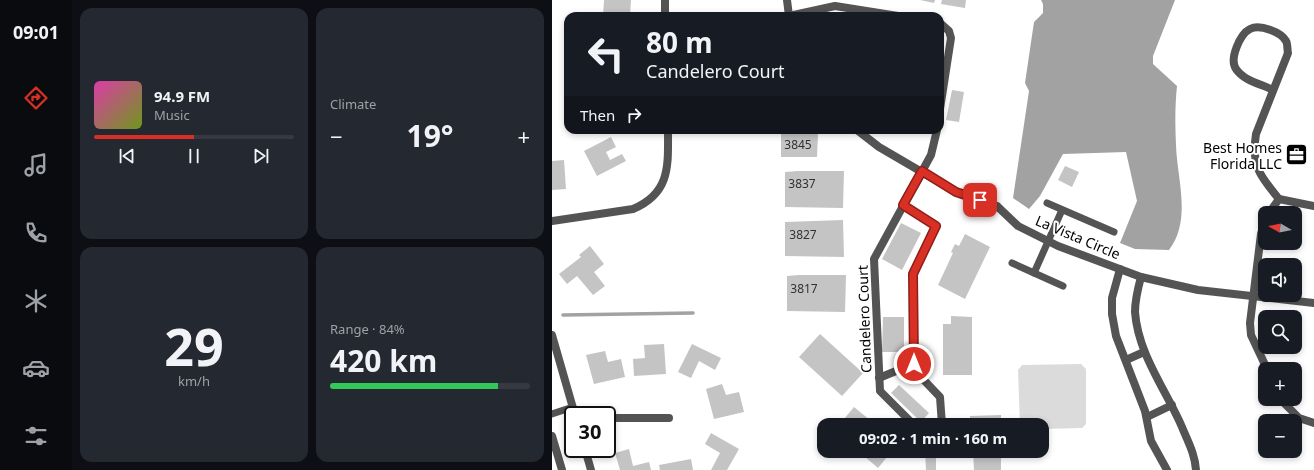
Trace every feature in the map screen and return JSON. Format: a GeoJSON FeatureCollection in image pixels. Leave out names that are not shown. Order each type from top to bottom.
{"type":"FeatureCollection","features":[{"type":"Feature","properties":{"kind":"street"},"geometry":{"type":"LineString","coordinates":[[665,0],[665,12]]}},
{"type":"Feature","properties":{"kind":"street"},"geometry":{"type":"LineString","coordinates":[[787,0],[788,12]]}},
{"type":"Feature","properties":{"kind":"street"},"geometry":{"type":"LineString","coordinates":[[807,12],[835,6],[873,12]]}},
{"type":"Feature","properties":{"kind":"street"},"geometry":{"type":"LineString","coordinates":[[944,26],[949,30],[951,38],[944,83]]}},
{"type":"Feature","properties":{"kind":"street"},"geometry":{"type":"LineString","coordinates":[[1274,90],[1244,77],[1235,68],[1234,56],[1243,35],[1251,28],[1261,27],[1278,33],[1287,41],[1288,53],[1274,90],[1256,134],[1255,163],[1260,176],[1279,199],[1314,206]]}},
{"type":"Feature","properties":{"kind":"street"},"geometry":{"type":"LineString","coordinates":[[552,221],[633,209],[652,198],[660,189],[666,176],[668,162],[668,134]]}},
{"type":"Feature","properties":{"kind":"street","name":"La Vista Circle"},"geometry":{"type":"LineString","coordinates":[[862,134],[879,147],[956,192],[997,206],[1018,226],[1049,240],[1058,246],[1141,277],[1198,290],[1314,303]]}},
{"type":"Feature","properties":{"kind":"street","name":"Candelero Court"},"geometry":{"type":"LineString","coordinates":[[907,418],[880,391],[874,259],[931,155],[936,134]]}},
{"type":"Feature","properties":{"kind":"street"},"geometry":{"type":"LineString","coordinates":[[1274,206],[1279,199]]}},
{"type":"Feature","properties":{"kind":"street"},"geometry":{"type":"LineString","coordinates":[[903,205],[936,226],[913,274],[914,364],[918,375],[940,397],[942,418]]}},
{"type":"Feature","properties":{"kind":"street"},"geometry":{"type":"LineString","coordinates":[[1259,250],[1250,323],[1251,335],[1264,362]]}},
{"type":"Feature","properties":{"kind":"street"},"geometry":{"type":"LineString","coordinates":[[1120,269],[1112,298],[1112,314],[1116,336],[1147,417],[1151,441],[1167,470]]}},
{"type":"Feature","properties":{"kind":"street"},"geometry":{"type":"LineString","coordinates":[[1141,277],[1136,297],[1135,312],[1144,352],[1172,405],[1196,458],[1196,470]]}},
{"type":"Feature","properties":{"kind":"street"},"geometry":{"type":"LineString","coordinates":[[552,335],[573,406]]}},
{"type":"Feature","properties":{"kind":"street"},"geometry":{"type":"LineString","coordinates":[[1126,360],[1144,352]]}},
{"type":"Feature","properties":{"kind":"street"},"geometry":{"type":"LineString","coordinates":[[879,378],[914,364]]}},
{"type":"Feature","properties":{"kind":"street"},"geometry":{"type":"LineString","coordinates":[[1147,417],[1172,405]]}},
{"type":"Feature","properties":{"kind":"street"},"geometry":{"type":"LineString","coordinates":[[1287,406],[1299,418],[1314,422]]}},
{"type":"Feature","properties":{"kind":"street"},"geometry":{"type":"LineString","coordinates":[[616,418],[669,418]]}},
{"type":"Feature","properties":{"kind":"street"},"geometry":{"type":"LineString","coordinates":[[552,436],[562,470]]}},
{"type":"Feature","properties":{"kind":"street"},"geometry":{"type":"LineString","coordinates":[[588,458],[591,470]]}},
{"type":"Feature","properties":{"kind":"lane"},"geometry":{"type":"LineString","coordinates":[[1047,203],[1114,232]]}},
{"type":"Feature","properties":{"kind":"lane"},"geometry":{"type":"LineString","coordinates":[[1034,273],[1062,210]]}},
{"type":"Feature","properties":{"kind":"lane"},"geometry":{"type":"LineString","coordinates":[[1012,263],[1063,286]]}},
{"type":"Feature","properties":{"kind":"lane"},"geometry":{"type":"LineString","coordinates":[[552,414],[564,412]]}},
{"type":"Feature","properties":{"kind":"shaded area"},"geometry":{"type":"Polygon","coordinates":[[[1041,0],[1175,0],[1153,56],[1153,64],[1177,86],[1176,138],[1182,213],[1176,238],[1169,250],[1135,249],[1120,243],[1137,201],[1126,152],[1063,154],[1040,196],[1029,209],[1013,198],[1029,91],[1025,83],[1034,22],[1043,13],[1043,4],[1041,0]]]}},
{"type":"Feature","properties":{"kind":"shaded area"},"geometry":{"type":"Polygon","coordinates":[[[1081,364],[1086,369],[1086,424],[1082,428],[1049,429],[1049,418],[1020,418],[1018,370],[1022,365],[1081,364]]]}},
{"type":"Feature","properties":{"kind":"building"},"geometry":{"type":"Polygon","coordinates":[[[604,0],[631,0],[630,12],[603,12],[604,0]]]}},
{"type":"Feature","properties":{"kind":"building"},"geometry":{"type":"Polygon","coordinates":[[[920,0],[935,0],[934,3],[920,0]]]}},
{"type":"Feature","properties":{"kind":"building"},"geometry":{"type":"Polygon","coordinates":[[[942,0],[966,0],[965,8],[941,4],[942,0]]]}},
{"type":"Feature","properties":{"kind":"building"},"geometry":{"type":"Polygon","coordinates":[[[952,90],[964,92],[959,122],[946,120],[952,90]]]}},
{"type":"Feature","properties":{"kind":"building"},"geometry":{"type":"Polygon","coordinates":[[[781,134],[818,134],[817,157],[781,157],[781,134]]]}},
{"type":"Feature","properties":{"kind":"building"},"geometry":{"type":"Polygon","coordinates":[[[611,137],[616,147],[606,152],[610,160],[622,154],[626,161],[597,176],[584,151],[611,137]]]}},
{"type":"Feature","properties":{"kind":"building"},"geometry":{"type":"Polygon","coordinates":[[[564,160],[566,189],[552,190],[552,161],[564,160]]]}},
{"type":"Feature","properties":{"kind":"building"},"geometry":{"type":"Polygon","coordinates":[[[1065,166],[1079,172],[1072,187],[1058,180],[1065,166]]]}},
{"type":"Feature","properties":{"kind":"building"},"geometry":{"type":"Polygon","coordinates":[[[844,171],[843,208],[785,207],[785,172],[844,171]]]}},
{"type":"Feature","properties":{"kind":"building"},"geometry":{"type":"Polygon","coordinates":[[[843,220],[844,257],[785,256],[785,222],[843,220]]]}},
{"type":"Feature","properties":{"kind":"building"},"geometry":{"type":"Polygon","coordinates":[[[901,223],[921,233],[902,270],[882,259],[901,223]]]}},
{"type":"Feature","properties":{"kind":"building"},"geometry":{"type":"Polygon","coordinates":[[[965,234],[990,247],[965,299],[938,285],[953,253],[951,252],[955,244],[959,246],[965,234]]]}},
{"type":"Feature","properties":{"kind":"building"},"geometry":{"type":"Polygon","coordinates":[[[590,246],[604,264],[594,272],[605,286],[593,295],[577,276],[567,284],[559,274],[581,257],[579,255],[590,246]]]}},
{"type":"Feature","properties":{"kind":"building"},"geometry":{"type":"Polygon","coordinates":[[[846,275],[845,312],[787,311],[787,276],[846,275]]]}},
{"type":"Feature","properties":{"kind":"building"},"geometry":{"type":"Polygon","coordinates":[[[951,316],[972,317],[972,375],[943,375],[943,324],[951,324],[951,316]]]}},
{"type":"Feature","properties":{"kind":"building"},"geometry":{"type":"Polygon","coordinates":[[[883,317],[904,317],[904,352],[882,352],[883,317]]]}},
{"type":"Feature","properties":{"kind":"building"},"geometry":{"type":"Polygon","coordinates":[[[820,334],[863,373],[842,396],[799,357],[820,334]]]}},
{"type":"Feature","properties":{"kind":"building"},"geometry":{"type":"Polygon","coordinates":[[[664,344],[666,374],[634,376],[633,359],[645,358],[644,345],[664,344]]]}},
{"type":"Feature","properties":{"kind":"building"},"geometry":{"type":"Polygon","coordinates":[[[692,344],[721,358],[715,370],[699,361],[691,378],[678,372],[692,344]]]}},
{"type":"Feature","properties":{"kind":"building"},"geometry":{"type":"Polygon","coordinates":[[[605,351],[608,362],[621,359],[625,377],[594,384],[586,355],[605,351]]]}},
{"type":"Feature","properties":{"kind":"building"},"geometry":{"type":"Polygon","coordinates":[[[722,384],[726,395],[739,392],[744,412],[714,419],[706,389],[722,384]]]}},
{"type":"Feature","properties":{"kind":"building"},"geometry":{"type":"Polygon","coordinates":[[[899,385],[929,413],[925,418],[917,418],[891,393],[899,385]]]}},
{"type":"Feature","properties":{"kind":"building"},"geometry":{"type":"Polygon","coordinates":[[[854,407],[867,418],[845,418],[854,407]]]}},
{"type":"Feature","properties":{"kind":"building"},"geometry":{"type":"Polygon","coordinates":[[[1001,415],[1001,418],[970,418],[970,416],[1001,415]]]}},
{"type":"Feature","properties":{"kind":"building"},"geometry":{"type":"Polygon","coordinates":[[[711,433],[739,449],[727,470],[711,470],[720,453],[705,444],[711,433]]]}},
{"type":"Feature","properties":{"kind":"building"},"geometry":{"type":"Polygon","coordinates":[[[629,449],[633,466],[649,462],[651,470],[620,470],[616,453],[629,449]]]}},
{"type":"Feature","properties":{"kind":"building"},"geometry":{"type":"Polygon","coordinates":[[[866,458],[886,458],[878,468],[866,458]]]}},
{"type":"Feature","properties":{"kind":"building"},"geometry":{"type":"Polygon","coordinates":[[[925,458],[936,458],[936,470],[926,470],[925,458]]]}},
{"type":"Feature","properties":{"kind":"building"},"geometry":{"type":"Polygon","coordinates":[[[973,458],[1001,458],[1001,470],[974,470],[973,458]]]}},
{"type":"Feature","properties":{"kind":"building"},"geometry":{"type":"Polygon","coordinates":[[[691,459],[693,470],[660,470],[659,465],[691,459]]]}},
{"type":"Feature","properties":{"kind":"waterway"},"geometry":{"type":"LineString","coordinates":[[563,315],[693,313]]}},
{"type":"Feature","properties":{"kind":"place","name":"Best Homes Florida LLC"},"geometry":{"type":"Point","coordinates":[1297,155]}},
{"type":"Feature","properties":{"kind":"route"},"geometry":{"type":"LineString","coordinates":[[914,364],[913,274],[936,226],[903,205],[922,171],[956,192],[972,199],[980,200]]}}]}
